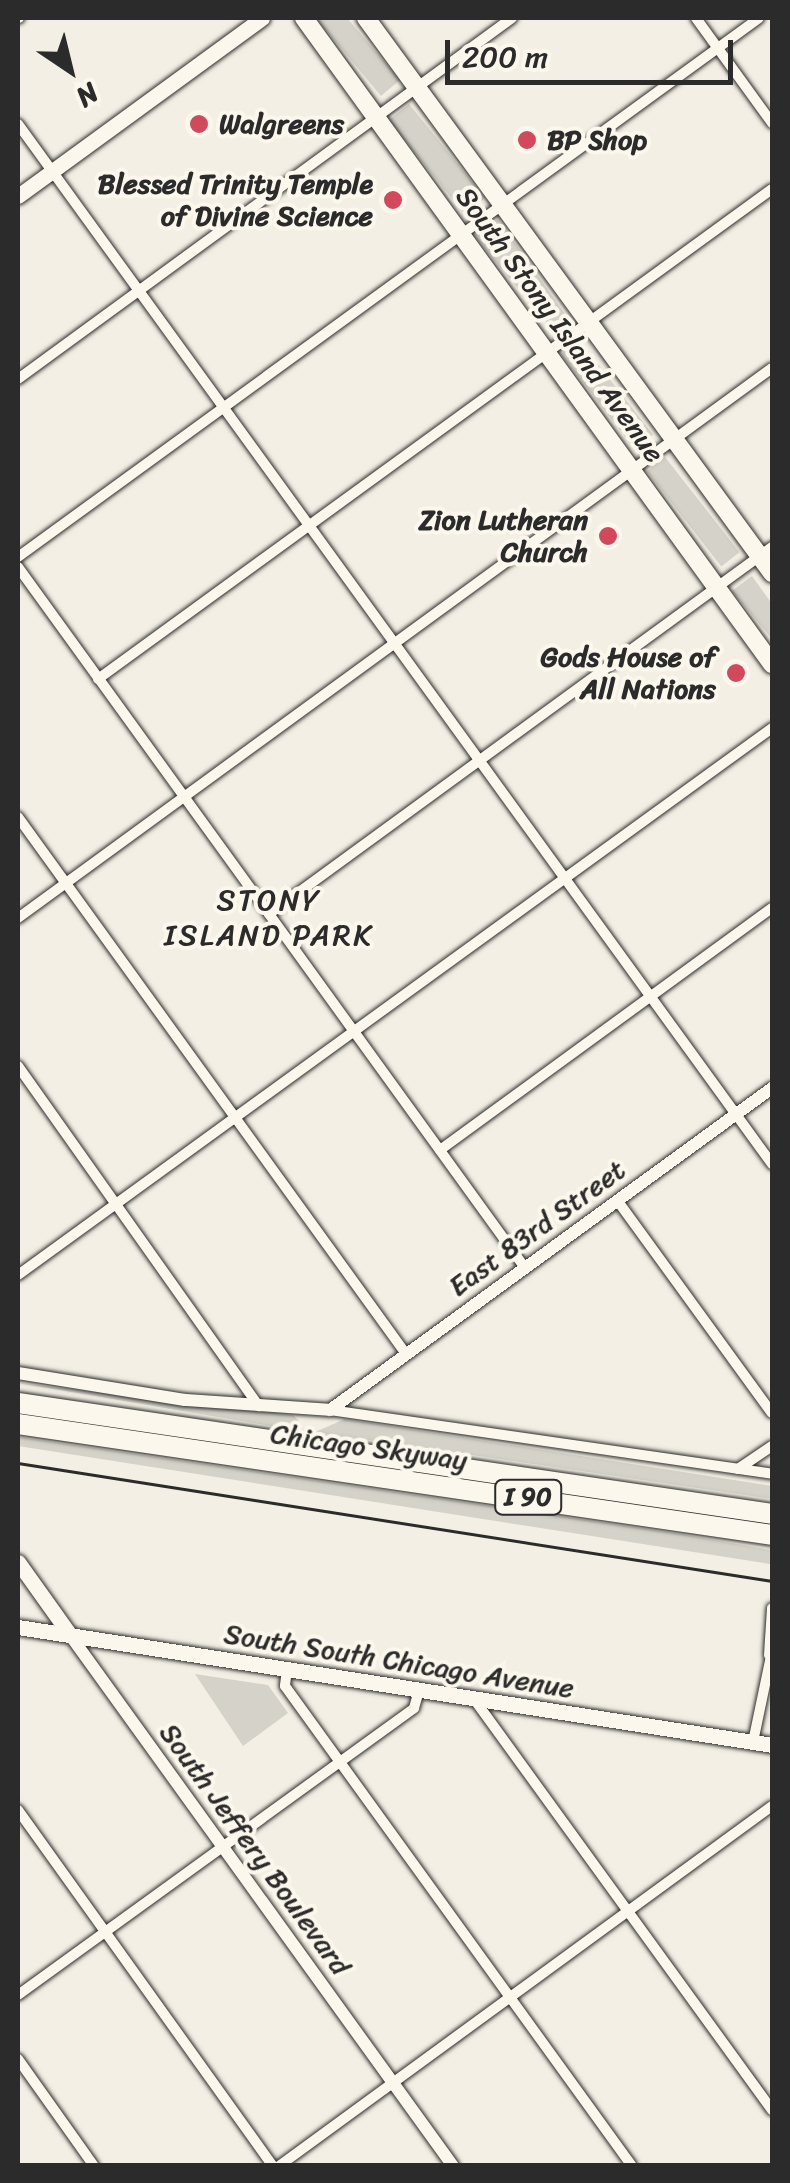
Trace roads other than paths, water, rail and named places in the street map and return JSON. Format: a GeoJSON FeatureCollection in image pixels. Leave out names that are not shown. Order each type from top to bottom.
{"type":"FeatureCollection","features":[{"type":"Feature","properties":{"kind":"highway","name":"South Stony Island Avenue"},"geometry":{"type":"LineString","coordinates":[[304,18],[772,664]]}},
{"type":"Feature","properties":{"kind":"highway","name":"South Stony Island Avenue"},"geometry":{"type":"LineString","coordinates":[[366,18],[674,439],[766,552],[772,573]]}},
{"type":"Feature","properties":{"kind":"highway","name":"Chicago Skyway"},"geometry":{"type":"LineString","coordinates":[[18,1404],[772,1514]]}},
{"type":"Feature","properties":{"kind":"highway","name":"Chicago Skyway"},"geometry":{"type":"LineString","coordinates":[[18,1424],[772,1535]]}},
{"type":"Feature","properties":{"kind":"main road"},"geometry":{"type":"LineString","coordinates":[[18,196],[262,18]]}},
{"type":"Feature","properties":{"kind":"main road","name":"South Jeffery Boulevard"},"geometry":{"type":"LineString","coordinates":[[18,1562],[70,1635]]}},
{"type":"Feature","properties":{"kind":"main road","name":"South South Chicago Avenue"},"geometry":{"type":"LineString","coordinates":[[21,1630],[772,1745]]}},
{"type":"Feature","properties":{"kind":"street"},"geometry":{"type":"LineString","coordinates":[[18,379],[512,18]]}},
{"type":"Feature","properties":{"kind":"street"},"geometry":{"type":"LineString","coordinates":[[696,18],[772,123]]}},
{"type":"Feature","properties":{"kind":"street"},"geometry":{"type":"LineString","coordinates":[[18,557],[760,18]]}},
{"type":"Feature","properties":{"kind":"street"},"geometry":{"type":"LineString","coordinates":[[18,124],[772,1164]]}},
{"type":"Feature","properties":{"kind":"street"},"geometry":{"type":"LineString","coordinates":[[98,679],[772,189]]}},
{"type":"Feature","properties":{"kind":"street"},"geometry":{"type":"LineString","coordinates":[[18,918],[772,368]]}},
{"type":"Feature","properties":{"kind":"street"},"geometry":{"type":"LineString","coordinates":[[269,914],[766,552]]}},
{"type":"Feature","properties":{"kind":"street"},"geometry":{"type":"LineString","coordinates":[[18,567],[525,1268]]}},
{"type":"Feature","properties":{"kind":"street"},"geometry":{"type":"LineString","coordinates":[[18,1275],[772,728]]}},
{"type":"Feature","properties":{"kind":"street"},"geometry":{"type":"LineString","coordinates":[[18,817],[406,1354]]}},
{"type":"Feature","properties":{"kind":"street"},"geometry":{"type":"LineString","coordinates":[[440,1150],[772,908]]}},
{"type":"Feature","properties":{"kind":"street"},"geometry":{"type":"LineString","coordinates":[[18,1066],[259,1406]]}},
{"type":"Feature","properties":{"kind":"street","name":"East 83rd Street"},"geometry":{"type":"LineString","coordinates":[[330,1410],[772,1088]]}},
{"type":"Feature","properties":{"kind":"street"},"geometry":{"type":"LineString","coordinates":[[617,1200],[772,1412]]}},
{"type":"Feature","properties":{"kind":"street"},"geometry":{"type":"LineString","coordinates":[[18,1374],[259,1406],[330,1410],[772,1474]]}},
{"type":"Feature","properties":{"kind":"street"},"geometry":{"type":"LineString","coordinates":[[738,1469],[772,1446]]}},
{"type":"Feature","properties":{"kind":"street"},"geometry":{"type":"LineString","coordinates":[[753,1742],[771,1654],[772,1608]]}},
{"type":"Feature","properties":{"kind":"street"},"geometry":{"type":"LineString","coordinates":[[21,1630],[52,1610]]}},
{"type":"Feature","properties":{"kind":"street","name":"South Jeffery Boulevard"},"geometry":{"type":"LineString","coordinates":[[70,1635],[453,2166]]}},
{"type":"Feature","properties":{"kind":"street"},"geometry":{"type":"LineString","coordinates":[[287,1669],[285,1686],[632,2166]]}},
{"type":"Feature","properties":{"kind":"street"},"geometry":{"type":"LineString","coordinates":[[18,1996],[414,1708],[419,1691]]}},
{"type":"Feature","properties":{"kind":"street"},"geometry":{"type":"LineString","coordinates":[[474,1698],[772,2110]]}},
{"type":"Feature","properties":{"kind":"street"},"geometry":{"type":"LineString","coordinates":[[18,1810],[276,2166],[772,1806]]}},
{"type":"Feature","properties":{"kind":"street"},"geometry":{"type":"LineString","coordinates":[[18,2059],[94,2166]]}},
{"type":"Feature","properties":{"kind":"railway"},"geometry":{"type":"LineString","coordinates":[[18,1463],[772,1581]]}},
{"type":"Feature","properties":{"kind":"place","name":"Walgreens"},"geometry":{"type":"Point","coordinates":[199,124]}},
{"type":"Feature","properties":{"kind":"place","name":"BP Shop"},"geometry":{"type":"Point","coordinates":[527,140]}},
{"type":"Feature","properties":{"kind":"place","name":"Blessed Trinity Temple of Divine Science"},"geometry":{"type":"Point","coordinates":[393,200]}},
{"type":"Feature","properties":{"kind":"place","name":"Zion Lutheran Church"},"geometry":{"type":"Point","coordinates":[608,536]}},
{"type":"Feature","properties":{"kind":"place","name":"Gods House of All Nations"},"geometry":{"type":"Point","coordinates":[736,673]}},
{"type":"Feature","properties":{"kind":"district","name":"STONY ISLAND PARK"},"geometry":{"type":"Point","coordinates":[269,917]}}]}
